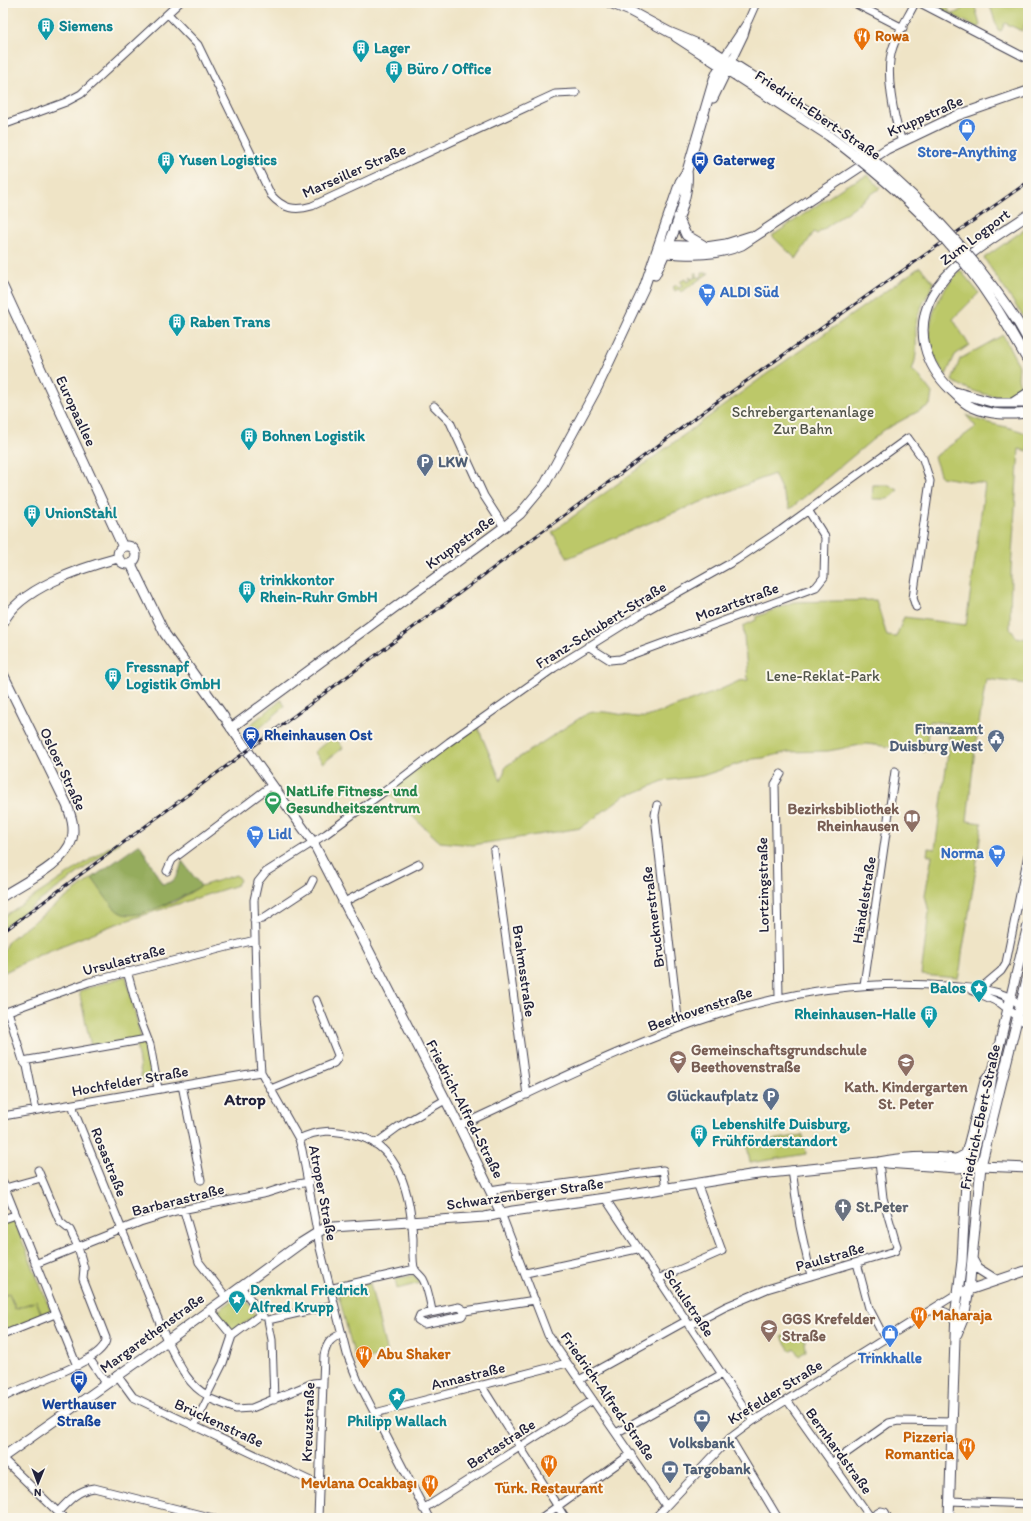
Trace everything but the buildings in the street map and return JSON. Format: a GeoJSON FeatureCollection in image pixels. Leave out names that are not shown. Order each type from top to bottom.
{"type":"FeatureCollection","features":[{"type":"Feature","properties":{"kind":"main road"},"geometry":{"type":"LineString","coordinates":[[610,3],[630,11],[669,32],[698,43],[725,64],[705,113],[687,171],[680,182],[663,247]]}},
{"type":"Feature","properties":{"kind":"main road","name":"Friedrich-Ebert-Straße"},"geometry":{"type":"LineString","coordinates":[[725,64],[832,132],[883,167],[951,233],[981,268],[1019,324],[1028,340]]}},
{"type":"Feature","properties":{"kind":"main road","name":"Kruppstraße"},"geometry":{"type":"LineString","coordinates":[[663,247],[695,256],[722,252],[742,245],[880,153],[967,112],[1028,90]]}},
{"type":"Feature","properties":{"kind":"main road","name":"Friedrich-Ebert-Straße"},"geometry":{"type":"LineString","coordinates":[[832,132],[920,211],[944,237],[976,276],[1028,361]]}},
{"type":"Feature","properties":{"kind":"main road"},"geometry":{"type":"LineString","coordinates":[[663,247],[678,217],[688,180],[687,171]]}},
{"type":"Feature","properties":{"kind":"main road","name":"Zum Logport"},"geometry":{"type":"LineString","coordinates":[[1028,215],[951,270],[931,297],[923,328],[925,346],[929,361],[937,376],[960,400],[970,407],[991,413],[1014,415],[1028,413]]}},
{"type":"Feature","properties":{"kind":"main road"},"geometry":{"type":"LineString","coordinates":[[678,217],[686,235],[706,246]]}},
{"type":"Feature","properties":{"kind":"main road","name":"Kruppstraße"},"geometry":{"type":"LineString","coordinates":[[663,247],[726,244],[761,233]]}},
{"type":"Feature","properties":{"kind":"main road","name":"Kruppstraße"},"geometry":{"type":"LineString","coordinates":[[227,722],[504,527],[520,514],[545,484],[597,388],[631,316],[640,307],[663,247]]}},
{"type":"Feature","properties":{"kind":"main road","name":"Europaallee"},"geometry":{"type":"LineString","coordinates":[[3,287],[123,547]]}},
{"type":"Feature","properties":{"kind":"main road","name":"Zum Logport"},"geometry":{"type":"LineString","coordinates":[[952,391],[977,399],[1011,404],[1028,402]]}},
{"type":"Feature","properties":{"kind":"main road"},"geometry":{"type":"LineString","coordinates":[[1011,404],[1028,393]]}},
{"type":"Feature","properties":{"kind":"main road"},"geometry":{"type":"LineString","coordinates":[[1014,415],[1028,419]]}},
{"type":"Feature","properties":{"kind":"main road"},"geometry":{"type":"LineString","coordinates":[[131,546],[136,552],[136,558],[131,564],[123,564],[118,558],[118,552],[123,547],[131,546]]}},
{"type":"Feature","properties":{"kind":"main road"},"geometry":{"type":"LineString","coordinates":[[3,623],[11,610],[33,592],[75,572],[118,558]]}},
{"type":"Feature","properties":{"kind":"main road"},"geometry":{"type":"LineString","coordinates":[[131,564],[165,634],[178,655],[227,722]]}},
{"type":"Feature","properties":{"kind":"main road","name":"Osloer Straße"},"geometry":{"type":"LineString","coordinates":[[3,674],[67,805],[73,830],[72,839],[62,856],[50,866],[3,896]]}},
{"type":"Feature","properties":{"kind":"main road","name":"Friedrich-Alfred-Straße"},"geometry":{"type":"LineString","coordinates":[[227,722],[313,842],[342,903],[446,1100],[501,1213]]}},
{"type":"Feature","properties":{"kind":"main road","name":"Friedrich-Ebert-Straße"},"geometry":{"type":"LineString","coordinates":[[949,1518],[956,1321],[962,1261],[966,1181],[989,1095],[993,1071],[1012,998],[1028,925]]}},
{"type":"Feature","properties":{"kind":"main road","name":"Friedrich-Ebert-Straße"},"geometry":{"type":"LineString","coordinates":[[956,1337],[964,1317],[969,1290],[981,1166],[1028,975]]}},
{"type":"Feature","properties":{"kind":"main road","name":"Friedrich-Ebert-Straße"},"geometry":{"type":"LineString","coordinates":[[957,1159],[966,1154],[985,1081],[993,1071]]}},
{"type":"Feature","properties":{"kind":"main road","name":"Schwarzenberger Straße"},"geometry":{"type":"LineString","coordinates":[[317,1232],[333,1227],[486,1217],[501,1213],[697,1183],[792,1170],[897,1159],[957,1159],[970,1165]]}},
{"type":"Feature","properties":{"kind":"main road","name":"Schwarzenberger Straße"},"geometry":{"type":"LineString","coordinates":[[879,1162],[897,1165],[970,1165],[1028,1168]]}},
{"type":"Feature","properties":{"kind":"main road","name":"Margarethenstraße"},"geometry":{"type":"LineString","coordinates":[[3,1458],[317,1232]]}},
{"type":"Feature","properties":{"kind":"main road"},"geometry":{"type":"LineString","coordinates":[[972,1259],[977,1268],[996,1280]]}},
{"type":"Feature","properties":{"kind":"main road","name":"Krefelder Straße"},"geometry":{"type":"LineString","coordinates":[[958,1293],[1028,1270]]}},
{"type":"Feature","properties":{"kind":"street"},"geometry":{"type":"LineString","coordinates":[[3,125],[66,102],[81,94],[179,3]]}},
{"type":"Feature","properties":{"kind":"street"},"geometry":{"type":"LineString","coordinates":[[725,64],[756,3]]}},
{"type":"Feature","properties":{"kind":"street"},"geometry":{"type":"LineString","coordinates":[[854,3],[903,28]]}},
{"type":"Feature","properties":{"kind":"street"},"geometry":{"type":"LineString","coordinates":[[902,142],[893,101],[889,67],[893,47],[915,3]]}},
{"type":"Feature","properties":{"kind":"street"},"geometry":{"type":"LineString","coordinates":[[920,3],[1028,59]]}},
{"type":"Feature","properties":{"kind":"street","name":"Marseiller Straße"},"geometry":{"type":"LineString","coordinates":[[168,14],[198,45],[271,196],[276,202],[287,208],[303,208],[312,206],[555,94],[576,92]]}},
{"type":"Feature","properties":{"kind":"street"},"geometry":{"type":"LineString","coordinates":[[434,406],[450,422],[484,496],[504,527]]}},
{"type":"Feature","properties":{"kind":"street","name":"Franz-Schubert-Straße"},"geometry":{"type":"LineString","coordinates":[[313,842],[385,791],[449,742],[588,646],[647,610],[736,560],[908,438],[923,459],[930,481],[913,598],[916,606]]}},
{"type":"Feature","properties":{"kind":"street","name":"Mozartstraße"},"geometry":{"type":"LineString","coordinates":[[588,646],[610,660],[620,659],[816,587],[824,577],[825,537],[808,510]]}},
{"type":"Feature","properties":{"kind":"street","name":"Händelstraße"},"geometry":{"type":"LineString","coordinates":[[864,985],[895,771]]}},
{"type":"Feature","properties":{"kind":"street","name":"Lortzingstraße"},"geometry":{"type":"LineString","coordinates":[[779,997],[775,784],[781,774]]}},
{"type":"Feature","properties":{"kind":"street"},"geometry":{"type":"LineString","coordinates":[[167,871],[172,860],[272,785]]}},
{"type":"Feature","properties":{"kind":"street","name":"Brucknerstraße"},"geometry":{"type":"LineString","coordinates":[[657,805],[655,815],[656,828],[679,1027]]}},
{"type":"Feature","properties":{"kind":"street","name":"Atroper Straße"},"geometry":{"type":"LineString","coordinates":[[313,842],[266,872],[258,882],[254,900],[254,920],[257,1017],[261,1072],[299,1138],[309,1182],[317,1232],[329,1289],[341,1334],[356,1376],[423,1509],[429,1518]]}},
{"type":"Feature","properties":{"kind":"street","name":"Brahmsstraße"},"geometry":{"type":"LineString","coordinates":[[494,852],[527,1095]]}},
{"type":"Feature","properties":{"kind":"street"},"geometry":{"type":"LineString","coordinates":[[981,988],[994,977],[1006,963],[1028,855]]}},
{"type":"Feature","properties":{"kind":"street"},"geometry":{"type":"LineString","coordinates":[[342,903],[419,864]]}},
{"type":"Feature","properties":{"kind":"street"},"geometry":{"type":"LineString","coordinates":[[254,920],[262,919],[309,888],[313,880]]}},
{"type":"Feature","properties":{"kind":"street","name":"Ursulastraße"},"geometry":{"type":"LineString","coordinates":[[6,1012],[89,982],[127,971],[255,940]]}},
{"type":"Feature","properties":{"kind":"street"},"geometry":{"type":"LineString","coordinates":[[127,971],[150,1045],[158,1089]]}},
{"type":"Feature","properties":{"kind":"street","name":"Beethovenstraße"},"geometry":{"type":"LineString","coordinates":[[459,1126],[587,1066],[679,1027],[738,1007],[779,997],[864,985],[907,984],[981,988],[1012,998],[1020,1004],[1028,1014]]}},
{"type":"Feature","properties":{"kind":"street","name":"Beethovenstraße"},"geometry":{"type":"LineString","coordinates":[[967,988],[1009,1008],[1028,1025]]}},
{"type":"Feature","properties":{"kind":"street"},"geometry":{"type":"LineString","coordinates":[[271,1089],[334,1063],[338,1059],[338,1055],[316,1000]]}},
{"type":"Feature","properties":{"kind":"street"},"geometry":{"type":"LineString","coordinates":[[6,1012],[27,1066],[36,1110]]}},
{"type":"Feature","properties":{"kind":"street"},"geometry":{"type":"LineString","coordinates":[[24,1060],[147,1039]]}},
{"type":"Feature","properties":{"kind":"street","name":"Hochfelder Straße"},"geometry":{"type":"LineString","coordinates":[[3,1116],[261,1072]]}},
{"type":"Feature","properties":{"kind":"street"},"geometry":{"type":"LineString","coordinates":[[182,1085],[201,1180]]}},
{"type":"Feature","properties":{"kind":"street"},"geometry":{"type":"LineString","coordinates":[[375,1144],[398,1127],[446,1100]]}},
{"type":"Feature","properties":{"kind":"street","name":"Rosastraße"},"geometry":{"type":"LineString","coordinates":[[73,1104],[74,1111],[167,1341],[190,1381],[208,1396],[236,1409],[252,1408],[312,1383],[322,1382]]}},
{"type":"Feature","properties":{"kind":"street"},"geometry":{"type":"LineString","coordinates":[[299,1138],[313,1132],[337,1131],[362,1136],[375,1144],[395,1165],[402,1178],[412,1221],[415,1269],[424,1281],[432,1311]]}},
{"type":"Feature","properties":{"kind":"street","name":"Paulstraße"},"geometry":{"type":"LineString","coordinates":[[579,1380],[688,1323],[746,1298],[811,1276],[892,1253],[897,1246],[883,1198],[879,1162]]}},
{"type":"Feature","properties":{"kind":"street"},"geometry":{"type":"LineString","coordinates":[[3,1398],[77,1366],[103,1348],[106,1343],[106,1338],[83,1279],[82,1274],[84,1268],[78,1247],[70,1230],[60,1222],[38,1170]]}},
{"type":"Feature","properties":{"kind":"street","name":"Schwarzenberger Straße"},"geometry":{"type":"LineString","coordinates":[[490,1190],[509,1187],[540,1187],[663,1170],[666,1188]]}},
{"type":"Feature","properties":{"kind":"street"},"geometry":{"type":"LineString","coordinates":[[792,1170],[800,1226],[811,1276]]}},
{"type":"Feature","properties":{"kind":"street"},"geometry":{"type":"LineString","coordinates":[[41,1178],[4,1186],[77,1366]]}},
{"type":"Feature","properties":{"kind":"street","name":"Barbarastraße"},"geometry":{"type":"LineString","coordinates":[[35,1264],[140,1222],[176,1211],[184,1211],[309,1182]]}},
{"type":"Feature","properties":{"kind":"street"},"geometry":{"type":"LineString","coordinates":[[658,1279],[722,1251],[697,1183]]}},
{"type":"Feature","properties":{"kind":"street","name":"Schulstraße"},"geometry":{"type":"LineString","coordinates":[[605,1198],[637,1249],[753,1421]]}},
{"type":"Feature","properties":{"kind":"street"},"geometry":{"type":"LineString","coordinates":[[184,1211],[199,1262],[226,1297]]}},
{"type":"Feature","properties":{"kind":"street","name":"Friedrich-Alfred-Straße"},"geometry":{"type":"LineString","coordinates":[[501,1213],[526,1273],[548,1335],[666,1506]]}},
{"type":"Feature","properties":{"kind":"street"},"geometry":{"type":"LineString","coordinates":[[3,1219],[15,1215]]}},
{"type":"Feature","properties":{"kind":"street"},"geometry":{"type":"LineString","coordinates":[[526,1273],[637,1249]]}},
{"type":"Feature","properties":{"kind":"street"},"geometry":{"type":"LineString","coordinates":[[857,1263],[869,1308],[885,1339]]}},
{"type":"Feature","properties":{"kind":"street"},"geometry":{"type":"LineString","coordinates":[[329,1289],[415,1269]]}},
{"type":"Feature","properties":{"kind":"street"},"geometry":{"type":"LineString","coordinates":[[241,1287],[260,1315],[268,1320],[334,1305]]}},
{"type":"Feature","properties":{"kind":"street","name":"Krefelder Straße"},"geometry":{"type":"LineString","coordinates":[[654,1518],[730,1438],[753,1421],[930,1312],[958,1293]]}},
{"type":"Feature","properties":{"kind":"street"},"geometry":{"type":"LineString","coordinates":[[465,1311],[462,1316],[438,1322],[424,1324],[418,1320],[420,1315],[432,1311],[459,1308],[465,1311],[535,1300]]}},
{"type":"Feature","properties":{"kind":"street"},"geometry":{"type":"LineString","coordinates":[[210,1308],[232,1336]]}},
{"type":"Feature","properties":{"kind":"street"},"geometry":{"type":"LineString","coordinates":[[930,1312],[942,1310],[950,1314],[956,1321]]}},
{"type":"Feature","properties":{"kind":"street"},"geometry":{"type":"LineString","coordinates":[[3,1330],[5,1334],[55,1314]]}},
{"type":"Feature","properties":{"kind":"street"},"geometry":{"type":"LineString","coordinates":[[194,1426],[223,1363],[232,1336],[260,1315]]}},
{"type":"Feature","properties":{"kind":"street"},"geometry":{"type":"LineString","coordinates":[[268,1320],[272,1340],[274,1400]]}},
{"type":"Feature","properties":{"kind":"street","name":"Kreuzstraße"},"geometry":{"type":"LineString","coordinates":[[318,1518],[324,1354],[327,1344],[332,1338],[341,1334]]}},
{"type":"Feature","properties":{"kind":"street"},"geometry":{"type":"LineString","coordinates":[[89,1358],[106,1383]]}},
{"type":"Feature","properties":{"kind":"street","name":"Annastraße"},"geometry":{"type":"LineString","coordinates":[[374,1413],[567,1364]]}},
{"type":"Feature","properties":{"kind":"street"},"geometry":{"type":"LineString","coordinates":[[616,1433],[722,1374]]}},
{"type":"Feature","properties":{"kind":"street","name":"Brückenstraße"},"geometry":{"type":"LineString","coordinates":[[117,1375],[133,1397],[319,1484]]}},
{"type":"Feature","properties":{"kind":"street"},"geometry":{"type":"LineString","coordinates":[[481,1385],[565,1518]]}},
{"type":"Feature","properties":{"kind":"street","name":"Bertastraße"},"geometry":{"type":"LineString","coordinates":[[423,1509],[593,1400]]}},
{"type":"Feature","properties":{"kind":"street","name":"Bernhardstraße"},"geometry":{"type":"LineString","coordinates":[[787,1400],[831,1464],[871,1518],[881,1511],[885,1512],[888,1518]]}},
{"type":"Feature","properties":{"kind":"street"},"geometry":{"type":"LineString","coordinates":[[831,1464],[889,1423],[898,1421],[953,1422]]}},
{"type":"Feature","properties":{"kind":"street"},"geometry":{"type":"LineString","coordinates":[[730,1438],[778,1518]]}},
{"type":"Feature","properties":{"kind":"street"},"geometry":{"type":"LineString","coordinates":[[541,1518],[631,1454]]}},
{"type":"Feature","properties":{"kind":"street"},"geometry":{"type":"LineString","coordinates":[[3,1458],[64,1518]]}},
{"type":"Feature","properties":{"kind":"street"},"geometry":{"type":"LineString","coordinates":[[58,1512],[71,1497],[85,1489],[94,1488],[213,1518]]}},
{"type":"Feature","properties":{"kind":"street"},"geometry":{"type":"LineString","coordinates":[[950,1501],[1028,1504]]}},
{"type":"Feature","properties":{"kind":"green space"},"geometry":{"type":"Polygon","coordinates":[[[929,3],[945,3],[950,12],[954,14],[962,9],[959,3],[974,3],[980,25],[978,28],[929,3]]]}},
{"type":"Feature","properties":{"kind":"green space"},"geometry":{"type":"Polygon","coordinates":[[[989,3],[1028,3],[1028,17],[1022,31],[1005,23],[1001,31],[998,30],[989,3]]]}},
{"type":"Feature","properties":{"kind":"green space"},"geometry":{"type":"Polygon","coordinates":[[[868,175],[880,188],[817,234],[814,232],[796,259],[772,236],[845,186],[868,175]]]}},
{"type":"Feature","properties":{"kind":"green space"},"geometry":{"type":"Polygon","coordinates":[[[1028,227],[1028,324],[984,258],[1028,227]]]}},
{"type":"Feature","properties":{"kind":"green space","name":"Schrebergartenanlage Zur Bahn"},"geometry":{"type":"Polygon","coordinates":[[[920,267],[934,283],[917,319],[916,353],[912,370],[919,376],[932,393],[930,405],[884,430],[790,509],[774,474],[670,514],[568,558],[552,532],[768,373],[920,267]]]}},
{"type":"Feature","properties":{"kind":"green space"},"geometry":{"type":"Polygon","coordinates":[[[960,270],[979,293],[953,319],[969,345],[955,355],[946,375],[937,361],[932,348],[930,334],[931,321],[935,307],[942,294],[960,270]]]}},
{"type":"Feature","properties":{"kind":"green space"},"geometry":{"type":"Polygon","coordinates":[[[694,273],[697,273],[697,277],[702,277],[702,273],[709,273],[681,292],[678,289],[675,291],[673,287],[677,285],[679,288],[682,286],[680,282],[685,279],[687,282],[691,280],[689,277],[690,276],[692,279],[696,277],[694,273]]]}},
{"type":"Feature","properties":{"kind":"green space"},"geometry":{"type":"Polygon","coordinates":[[[1003,335],[1019,366],[1018,378],[1021,389],[1018,395],[992,396],[968,389],[952,381],[960,359],[1003,335]]]}},
{"type":"Feature","properties":{"kind":"green space","name":"Lene-Reklat-Park"},"geometry":{"type":"Polygon","coordinates":[[[966,415],[981,421],[1028,434],[1028,451],[1019,449],[1011,570],[1010,628],[1016,637],[1028,639],[1028,684],[986,679],[975,749],[967,821],[982,823],[958,978],[921,975],[929,912],[925,895],[932,856],[927,855],[928,848],[935,849],[950,738],[948,738],[950,724],[930,721],[925,751],[866,744],[828,751],[788,752],[753,759],[702,776],[663,781],[635,793],[625,795],[581,828],[473,845],[440,842],[385,791],[476,723],[501,781],[506,766],[586,714],[593,712],[608,712],[647,717],[715,692],[739,681],[748,680],[743,626],[756,620],[756,617],[793,602],[876,600],[887,636],[896,637],[904,617],[966,625],[985,484],[941,477],[934,457],[976,427],[966,415]]]}},
{"type":"Feature","properties":{"kind":"green space"},"geometry":{"type":"Polygon","coordinates":[[[873,485],[889,485],[898,490],[888,499],[872,499],[873,485]]]}},
{"type":"Feature","properties":{"kind":"green space"},"geometry":{"type":"Polygon","coordinates":[[[281,700],[285,706],[246,740],[245,735],[251,724],[281,700]]]}},
{"type":"Feature","properties":{"kind":"green space"},"geometry":{"type":"Polygon","coordinates":[[[334,736],[343,748],[323,763],[314,752],[334,736]]]}},
{"type":"Feature","properties":{"kind":"green space"},"geometry":{"type":"Polygon","coordinates":[[[118,841],[119,843],[3,928],[3,917],[118,841]]]}},
{"type":"Feature","properties":{"kind":"green space"},"geometry":{"type":"Polygon","coordinates":[[[140,844],[162,884],[174,880],[180,870],[182,861],[201,886],[173,901],[148,911],[127,915],[119,912],[108,901],[92,878],[140,844]]]}},
{"type":"Feature","properties":{"kind":"green space"},"geometry":{"type":"Polygon","coordinates":[[[236,875],[240,880],[237,885],[113,925],[41,954],[3,973],[3,951],[8,941],[92,878],[119,912],[173,903],[201,886],[236,875]]]}},
{"type":"Feature","properties":{"kind":"green space"},"geometry":{"type":"Polygon","coordinates":[[[126,976],[141,1038],[91,1047],[79,991],[126,976]]]}},
{"type":"Feature","properties":{"kind":"green space"},"geometry":{"type":"Polygon","coordinates":[[[144,1043],[147,1045],[154,1081],[153,1084],[148,1085],[147,1081],[142,1081],[136,1044],[144,1043]]]}},
{"type":"Feature","properties":{"kind":"green space"},"geometry":{"type":"Polygon","coordinates":[[[803,1135],[806,1154],[750,1163],[747,1144],[803,1135]]]}},
{"type":"Feature","properties":{"kind":"green space"},"geometry":{"type":"Polygon","coordinates":[[[13,1218],[52,1314],[43,1317],[36,1300],[42,1317],[7,1331],[3,1320],[3,1296],[9,1294],[15,1309],[34,1302],[16,1308],[9,1293],[3,1295],[3,1222],[13,1218]]]}},
{"type":"Feature","properties":{"kind":"green space"},"geometry":{"type":"Polygon","coordinates":[[[414,1275],[420,1283],[397,1289],[395,1279],[414,1275]]]}},
{"type":"Feature","properties":{"kind":"green space"},"geometry":{"type":"Polygon","coordinates":[[[370,1283],[387,1354],[356,1362],[337,1290],[370,1283]]]}},
{"type":"Feature","properties":{"kind":"green space"},"geometry":{"type":"Polygon","coordinates":[[[242,1294],[256,1315],[232,1332],[216,1312],[242,1294]]]}},
{"type":"Feature","properties":{"kind":"green space"},"geometry":{"type":"Polygon","coordinates":[[[785,1334],[805,1340],[806,1351],[799,1356],[794,1348],[790,1351],[781,1336],[785,1334]]]}},
{"type":"Feature","properties":{"kind":"railway"},"geometry":{"type":"LineString","coordinates":[[3,932],[714,404],[1028,182]]}},
{"type":"Feature","properties":{"kind":"place","name":"Siemens"},"geometry":{"type":"Point","coordinates":[46,41]}},
{"type":"Feature","properties":{"kind":"place","name":"Rowa"},"geometry":{"type":"Point","coordinates":[862,51]}},
{"type":"Feature","properties":{"kind":"place","name":"Lager"},"geometry":{"type":"Point","coordinates":[361,63]}},
{"type":"Feature","properties":{"kind":"place","name":"Büro / Office"},"geometry":{"type":"Point","coordinates":[394,84]}},
{"type":"Feature","properties":{"kind":"place","name":"Store-Anything"},"geometry":{"type":"Point","coordinates":[967,142]}},
{"type":"Feature","properties":{"kind":"place","name":"Yusen Logistics"},"geometry":{"type":"Point","coordinates":[166,175]}},
{"type":"Feature","properties":{"kind":"place","name":"Gaterweg"},"geometry":{"type":"Point","coordinates":[700,175]}},
{"type":"Feature","properties":{"kind":"place","name":"ALDI Süd"},"geometry":{"type":"Point","coordinates":[707,307]}},
{"type":"Feature","properties":{"kind":"place","name":"Raben Trans"},"geometry":{"type":"Point","coordinates":[177,337]}},
{"type":"Feature","properties":{"kind":"place","name":"Bohnen Logistik"},"geometry":{"type":"Point","coordinates":[249,451]}},
{"type":"Feature","properties":{"kind":"place","name":"LKW"},"geometry":{"type":"Point","coordinates":[425,477]}},
{"type":"Feature","properties":{"kind":"place","name":"UnionStahl"},"geometry":{"type":"Point","coordinates":[32,528]}},
{"type":"Feature","properties":{"kind":"place","name":"trinkkontor Rhein-Ruhr GmbH"},"geometry":{"type":"Point","coordinates":[247,604]}},
{"type":"Feature","properties":{"kind":"place","name":"Fressnapf Logistik GmbH"},"geometry":{"type":"Point","coordinates":[113,691]}},
{"type":"Feature","properties":{"kind":"place","name":"Rheinhausen Ost"},"geometry":{"type":"Point","coordinates":[251,750]}},
{"type":"Feature","properties":{"kind":"place","name":"Finanzamt Duisburg West"},"geometry":{"type":"Point","coordinates":[996,753]}},
{"type":"Feature","properties":{"kind":"place","name":"NatLife Fitness- und Gesundheitszentrum"},"geometry":{"type":"Point","coordinates":[273,815]}},
{"type":"Feature","properties":{"kind":"place","name":"Bezirksbibliothek Rheinhausen"},"geometry":{"type":"Point","coordinates":[912,833]}},
{"type":"Feature","properties":{"kind":"place","name":"Lidl"},"geometry":{"type":"Point","coordinates":[255,849]}},
{"type":"Feature","properties":{"kind":"place","name":"Norma"},"geometry":{"type":"Point","coordinates":[997,868]}},
{"type":"Feature","properties":{"kind":"place","name":"Balos"},"geometry":{"type":"Point","coordinates":[979,1003]}},
{"type":"Feature","properties":{"kind":"place","name":"Rheinhausen-Halle"},"geometry":{"type":"Point","coordinates":[929,1029]}},
{"type":"Feature","properties":{"kind":"place","name":"Gemeinschaftsgrundschule Beethovenstraße"},"geometry":{"type":"Point","coordinates":[678,1074]}},
{"type":"Feature","properties":{"kind":"place","name":"Kath. Kindergarten St. Peter"},"geometry":{"type":"Point","coordinates":[906,1077]}},
{"type":"Feature","properties":{"kind":"place","name":"Glückaufplatz"},"geometry":{"type":"Point","coordinates":[771,1111]}},
{"type":"Feature","properties":{"kind":"place","name":"Lebenshilfe Duisburg, Frühförderstandort"},"geometry":{"type":"Point","coordinates":[699,1148]}},
{"type":"Feature","properties":{"kind":"place","name":"St.Peter"},"geometry":{"type":"Point","coordinates":[843,1222]}},
{"type":"Feature","properties":{"kind":"place","name":"Denkmal Friedrich Alfred Krupp"},"geometry":{"type":"Point","coordinates":[237,1314]}},
{"type":"Feature","properties":{"kind":"place","name":"Maharaja"},"geometry":{"type":"Point","coordinates":[919,1330]}},
{"type":"Feature","properties":{"kind":"place","name":"GGS Krefelder Straße"},"geometry":{"type":"Point","coordinates":[769,1343]}},
{"type":"Feature","properties":{"kind":"place","name":"Trinkhalle"},"geometry":{"type":"Point","coordinates":[890,1348]}},
{"type":"Feature","properties":{"kind":"place","name":"Abu Shaker"},"geometry":{"type":"Point","coordinates":[364,1369]}},
{"type":"Feature","properties":{"kind":"place","name":"Werthauser Straße"},"geometry":{"type":"Point","coordinates":[79,1394]}},
{"type":"Feature","properties":{"kind":"place","name":"Philipp Wallach"},"geometry":{"type":"Point","coordinates":[397,1411]}},
{"type":"Feature","properties":{"kind":"place","name":"Volksbank"},"geometry":{"type":"Point","coordinates":[702,1433]}},
{"type":"Feature","properties":{"kind":"place","name":"Pizzeria Romantica"},"geometry":{"type":"Point","coordinates":[967,1461]}},
{"type":"Feature","properties":{"kind":"place","name":"Türk. Restaurant"},"geometry":{"type":"Point","coordinates":[549,1478]}},
{"type":"Feature","properties":{"kind":"place","name":"Targobank"},"geometry":{"type":"Point","coordinates":[670,1484]}},
{"type":"Feature","properties":{"kind":"place","name":"Mevlana Ocakbaşı"},"geometry":{"type":"Point","coordinates":[430,1498]}},
{"type":"Feature","properties":{"kind":"district","name":"Atrop"},"geometry":{"type":"Point","coordinates":[245,1099]}}]}
